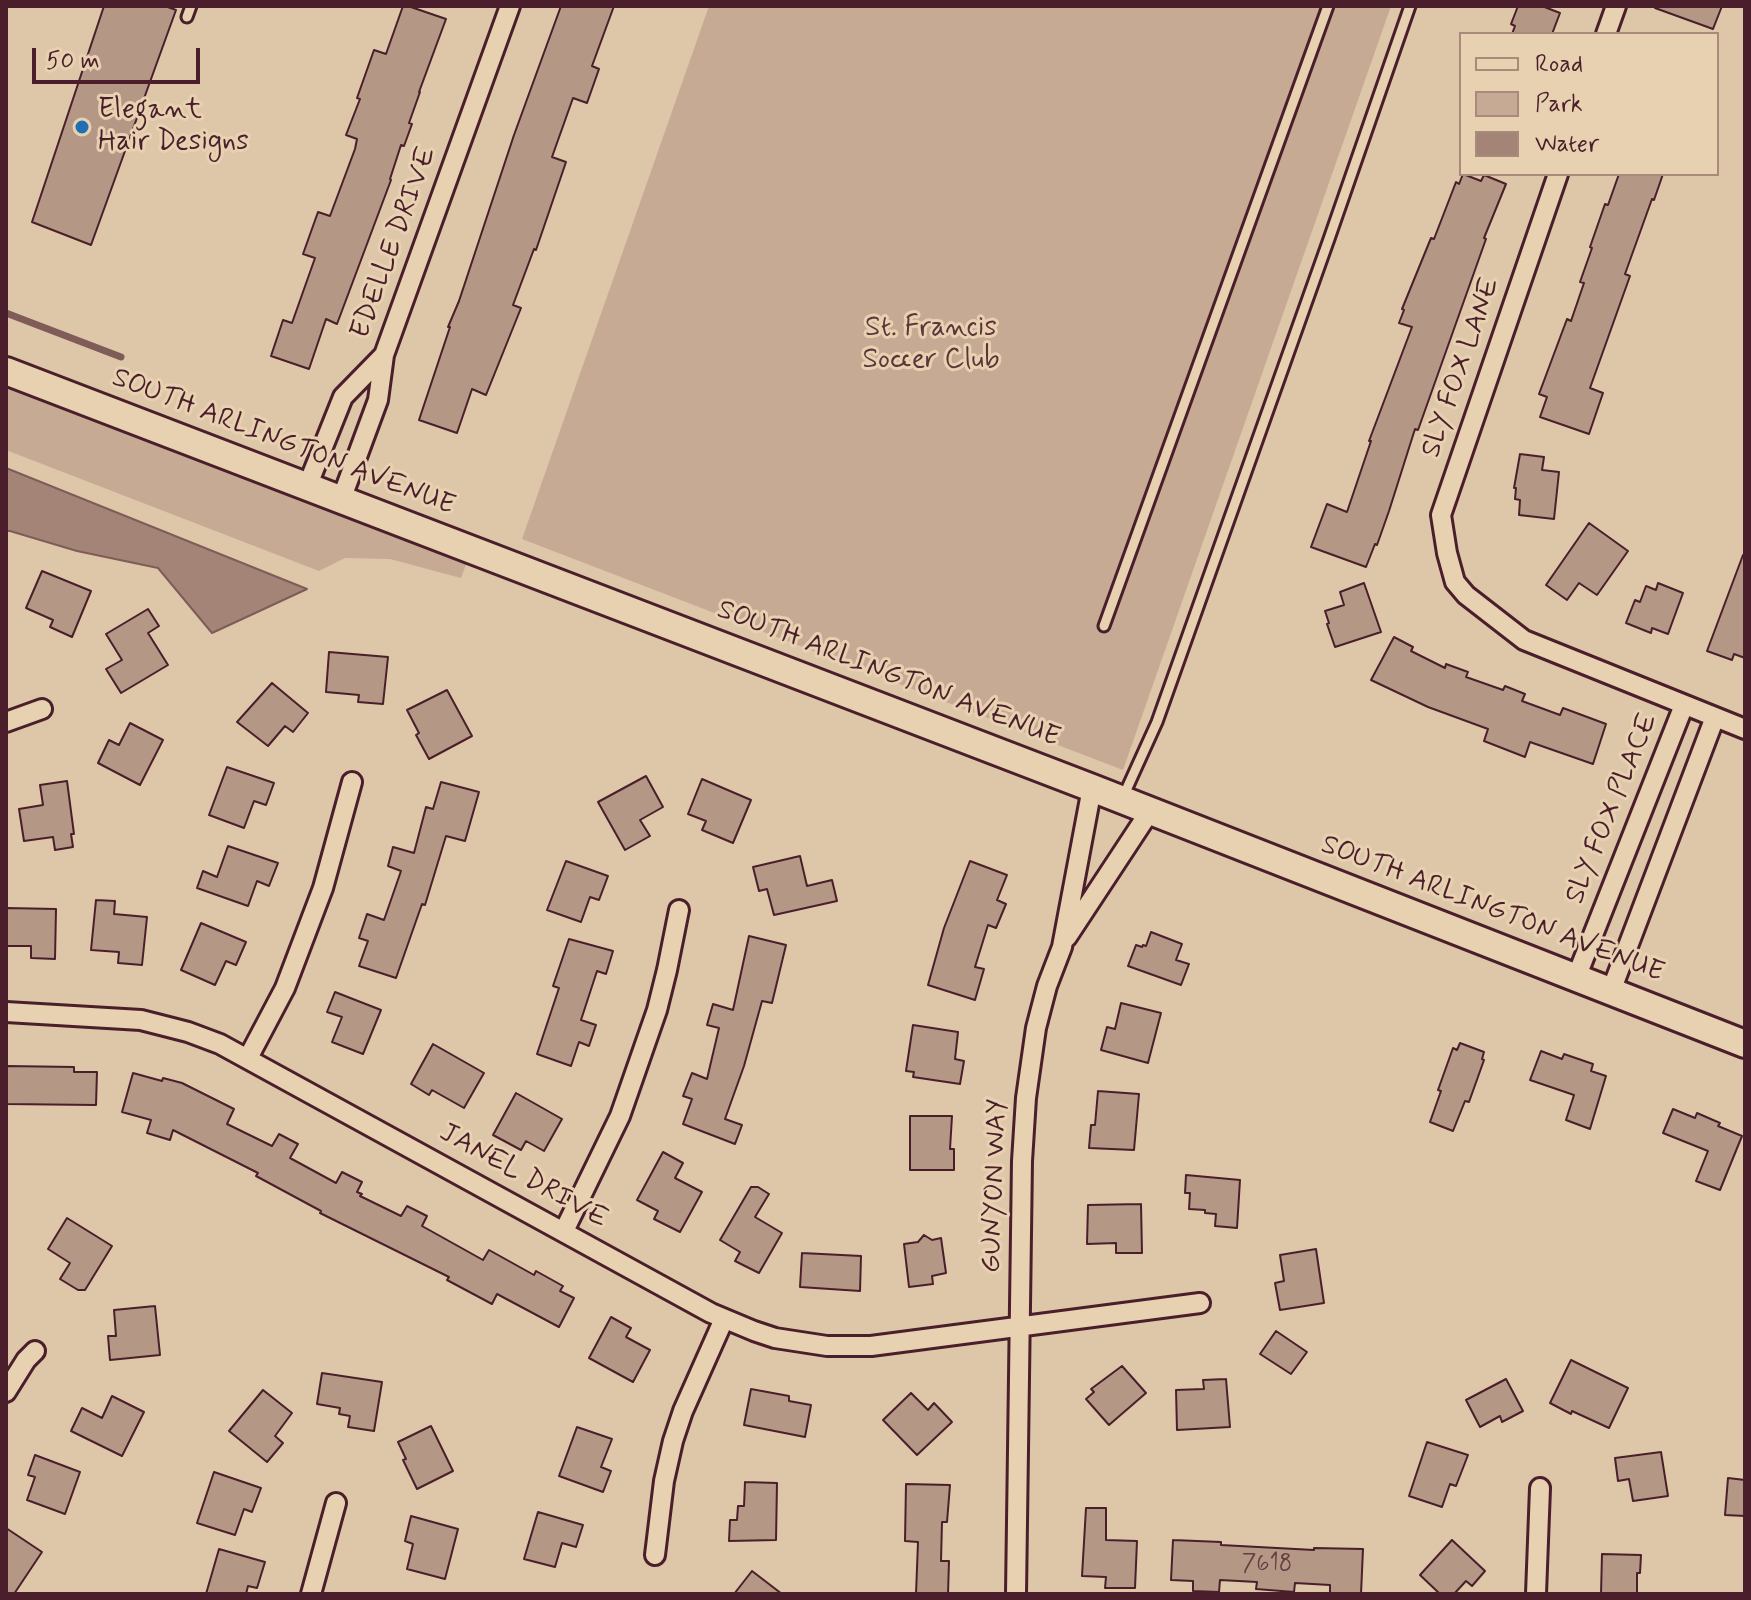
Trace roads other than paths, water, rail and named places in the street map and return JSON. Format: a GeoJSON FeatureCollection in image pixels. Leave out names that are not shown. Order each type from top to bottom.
{"type":"FeatureCollection","features":[{"type":"Feature","properties":{"kind":"street","name":"EDELLE DRIVE"},"geometry":{"type":"LineString","coordinates":[[341,500],[378,400],[384,355],[510,6]]}},
{"type":"Feature","properties":{"kind":"street"},"geometry":{"type":"LineString","coordinates":[[1607,32],[1616,6]]}},
{"type":"Feature","properties":{"kind":"street","name":"SLY FOX LANE"},"geometry":{"type":"LineString","coordinates":[[1557,176],[1441,515],[1447,553],[1455,582],[1466,595],[1524,640],[1684,705]]}},
{"type":"Feature","properties":{"kind":"street"},"geometry":{"type":"LineString","coordinates":[[307,487],[343,397],[384,355]]}},
{"type":"Feature","properties":{"kind":"street","name":"SOUTH ARLINGTON AVENUE"},"geometry":{"type":"LineString","coordinates":[[6,371],[1092,788],[1745,1044]]}},
{"type":"Feature","properties":{"kind":"street"},"geometry":{"type":"LineString","coordinates":[[1684,705],[1745,729]]}},
{"type":"Feature","properties":{"kind":"street","name":"SLY FOX PLACE"},"geometry":{"type":"LineString","coordinates":[[1576,978],[1684,705]]}},
{"type":"Feature","properties":{"kind":"street"},"geometry":{"type":"LineString","coordinates":[[6,722],[42,709]]}},
{"type":"Feature","properties":{"kind":"street"},"geometry":{"type":"LineString","coordinates":[[1611,991],[1715,717]]}},
{"type":"Feature","properties":{"kind":"street"},"geometry":{"type":"LineString","coordinates":[[248,1058],[285,988],[323,888],[352,782]]}},
{"type":"Feature","properties":{"kind":"street","name":"GUNYON WAY"},"geometry":{"type":"LineString","coordinates":[[1016,1594],[1022,1161],[1029,1069],[1047,986],[1062,947],[1092,788]]}},
{"type":"Feature","properties":{"kind":"street"},"geometry":{"type":"LineString","coordinates":[[1062,947],[1150,811]]}},
{"type":"Feature","properties":{"kind":"street"},"geometry":{"type":"LineString","coordinates":[[564,1231],[604,1154],[625,1104],[657,1010],[679,910]]}},
{"type":"Feature","properties":{"kind":"street","name":"JANEL DRIVE"},"geometry":{"type":"LineString","coordinates":[[6,1012],[141,1020],[220,1044],[724,1319],[775,1338],[838,1347],[882,1345],[1200,1303]]}},
{"type":"Feature","properties":{"kind":"street"},"geometry":{"type":"LineString","coordinates":[[655,1555],[664,1481],[673,1441],[724,1319]]}},
{"type":"Feature","properties":{"kind":"street"},"geometry":{"type":"LineString","coordinates":[[6,1392],[35,1351]]}},
{"type":"Feature","properties":{"kind":"street"},"geometry":{"type":"LineString","coordinates":[[1536,1594],[1540,1488]]}},
{"type":"Feature","properties":{"kind":"street"},"geometry":{"type":"LineString","coordinates":[[311,1594],[336,1503]]}},
{"type":"Feature","properties":{"kind":"lane"},"geometry":{"type":"LineString","coordinates":[[187,17],[191,6]]}},
{"type":"Feature","properties":{"kind":"lane"},"geometry":{"type":"LineString","coordinates":[[1104,626],[1328,6]]}},
{"type":"Feature","properties":{"kind":"lane"},"geometry":{"type":"LineString","coordinates":[[1122,800],[1157,722],[1410,6]]}},
{"type":"Feature","properties":{"kind":"water"},"geometry":{"type":"Polygon","coordinates":[[[6,468],[307,589],[212,633],[158,568],[77,551],[6,531],[6,468]]]}},
{"type":"Feature","properties":{"kind":"waterway"},"geometry":{"type":"LineString","coordinates":[[6,313],[121,357]]}},
{"type":"Feature","properties":{"kind":"place","name":"Elegant Hair Designs"},"geometry":{"type":"Point","coordinates":[82,127]}},
{"type":"Feature","properties":{"kind":"park label","name":"St. Francis Soccer Club"},"geometry":{"type":"Point","coordinates":[931,345]}}]}
